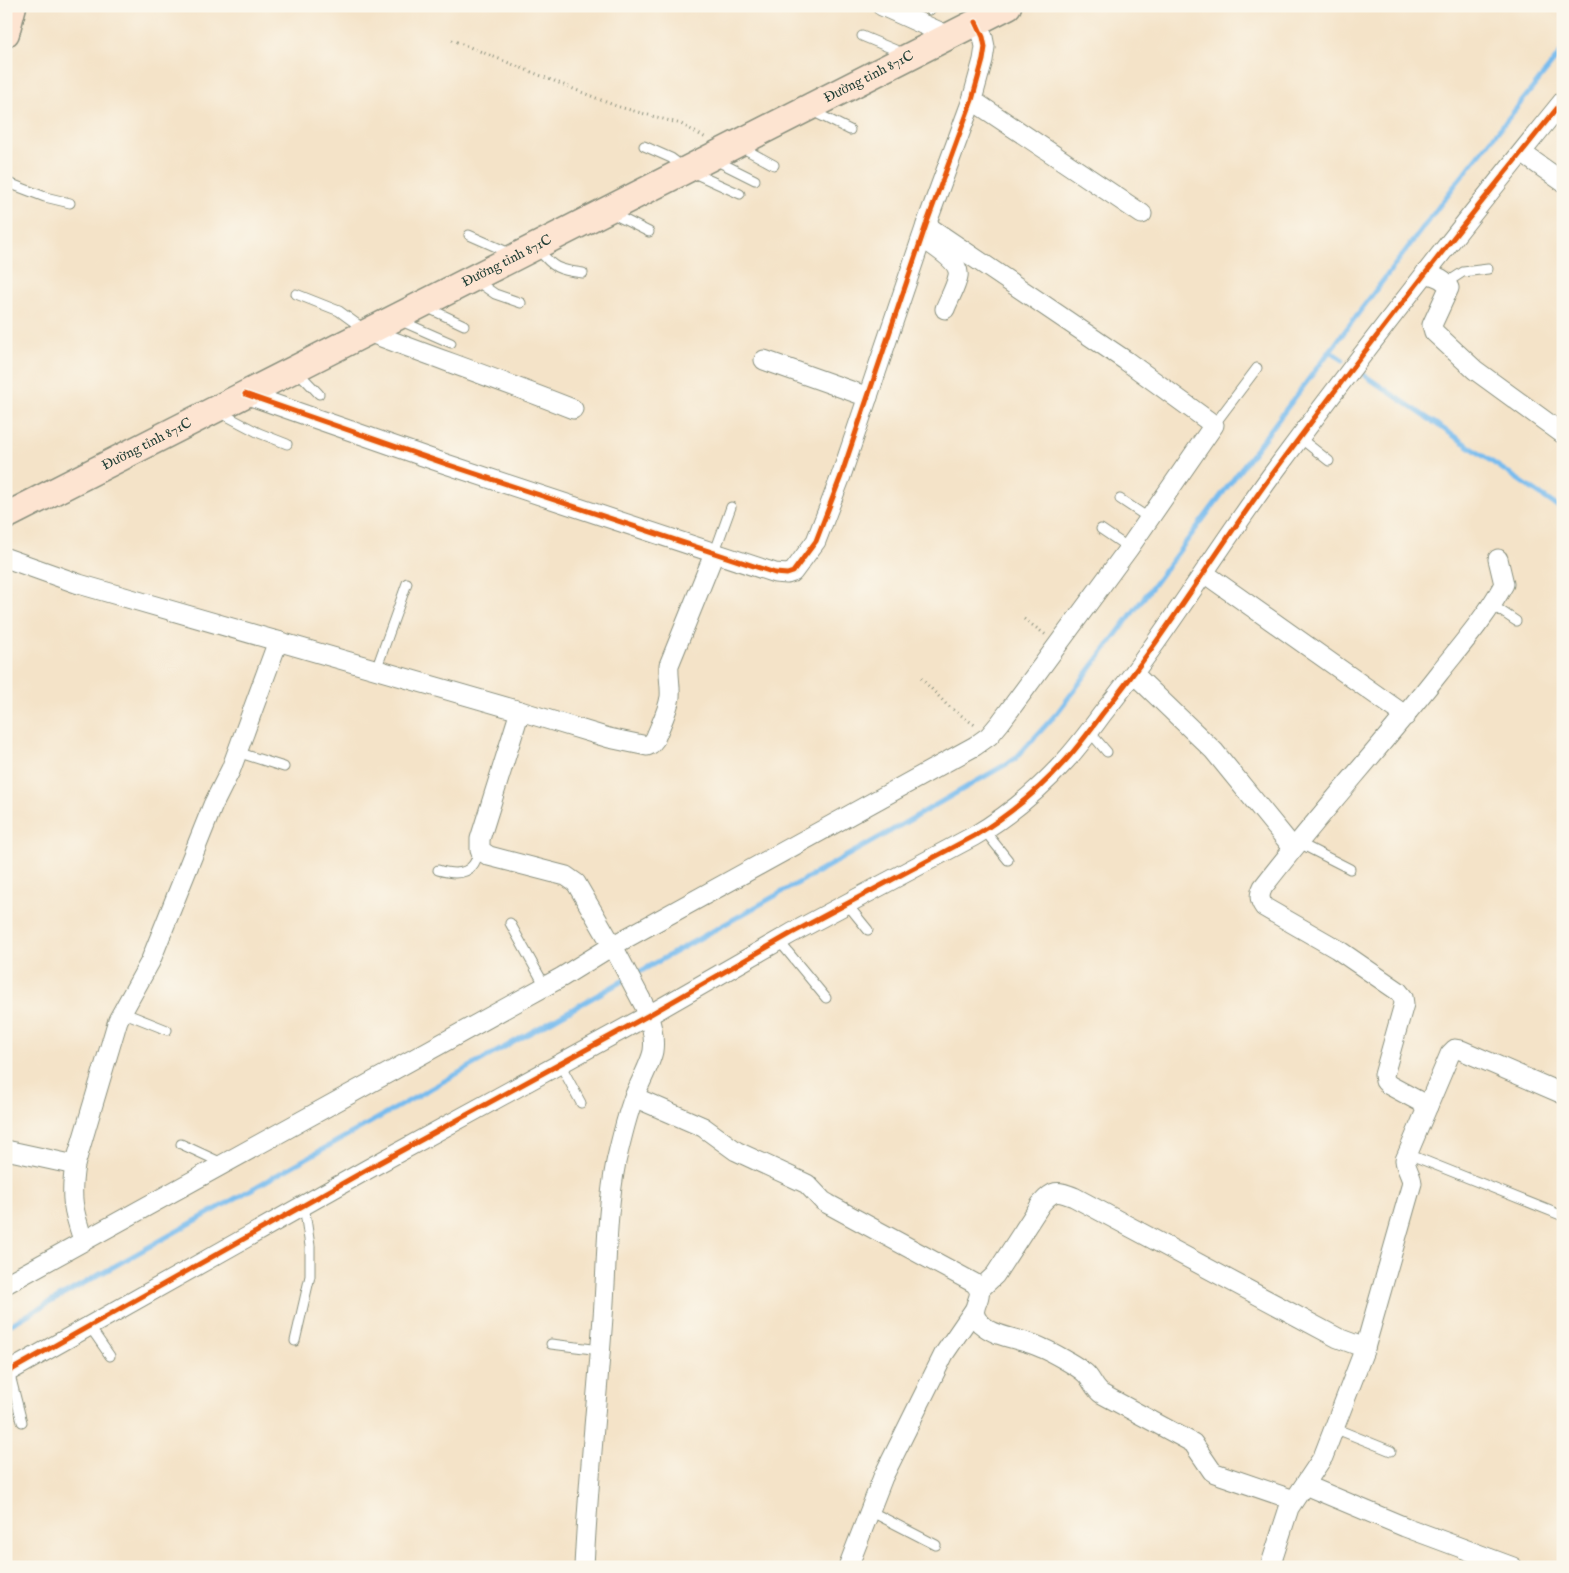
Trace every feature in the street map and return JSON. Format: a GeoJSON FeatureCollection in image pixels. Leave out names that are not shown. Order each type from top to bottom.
{"type":"FeatureCollection","features":[{"type":"Feature","properties":{"kind":"main road"},"geometry":{"type":"LineString","coordinates":[[6,34],[14,6]]}},
{"type":"Feature","properties":{"kind":"main road","name":"Đường tỉnh 871C"},"geometry":{"type":"LineString","coordinates":[[6,516],[949,36],[977,15],[1008,6]]}},
{"type":"Feature","properties":{"kind":"street"},"geometry":{"type":"LineString","coordinates":[[882,6],[949,36]]}},
{"type":"Feature","properties":{"kind":"street"},"geometry":{"type":"LineString","coordinates":[[245,394],[714,554],[782,575],[793,572],[816,541],[820,532],[841,476],[924,231],[972,100],[983,60],[984,47],[977,15]]}},
{"type":"Feature","properties":{"kind":"street"},"geometry":{"type":"LineString","coordinates":[[972,100],[1142,214]]}},
{"type":"Feature","properties":{"kind":"street"},"geometry":{"type":"LineString","coordinates":[[8,1372],[304,1205],[560,1064],[647,1011],[984,830],[1027,800],[1067,759],[1134,674],[1257,496],[1300,438],[1425,273],[1563,101]]}},
{"type":"Feature","properties":{"kind":"street"},"geometry":{"type":"LineString","coordinates":[[1522,153],[1563,182]]}},
{"type":"Feature","properties":{"kind":"street"},"geometry":{"type":"LineString","coordinates":[[924,231],[956,266],[959,275],[945,309]]}},
{"type":"Feature","properties":{"kind":"street"},"geometry":{"type":"LineString","coordinates":[[6,1284],[614,949],[975,746],[989,736],[1000,724],[1130,548],[1214,425],[1125,360],[924,231]]}},
{"type":"Feature","properties":{"kind":"street"},"geometry":{"type":"LineString","coordinates":[[1425,273],[1439,278],[1449,288],[1432,325],[1434,332],[1475,370],[1563,434]]}},
{"type":"Feature","properties":{"kind":"street"},"geometry":{"type":"LineString","coordinates":[[368,332],[573,409]]}},
{"type":"Feature","properties":{"kind":"street"},"geometry":{"type":"LineString","coordinates":[[764,360],[868,397]]}},
{"type":"Feature","properties":{"kind":"street"},"geometry":{"type":"LineString","coordinates":[[6,558],[78,584],[609,738],[646,746],[652,744],[655,739],[669,700],[669,665],[714,554]]}},
{"type":"Feature","properties":{"kind":"street"},"geometry":{"type":"LineString","coordinates":[[1428,1106],[1389,1085],[1385,1080],[1384,1075],[1404,1004],[1403,997],[1398,991],[1337,949],[1264,907],[1260,903],[1260,894],[1263,887],[1296,845],[1406,716],[1492,605],[1504,584],[1498,559]]}},
{"type":"Feature","properties":{"kind":"street"},"geometry":{"type":"LineString","coordinates":[[1204,573],[1406,716]]}},
{"type":"Feature","properties":{"kind":"street"},"geometry":{"type":"LineString","coordinates":[[83,1240],[74,1214],[72,1183],[75,1165],[118,1020],[150,962],[213,805],[231,769],[278,642]]}},
{"type":"Feature","properties":{"kind":"street"},"geometry":{"type":"LineString","coordinates":[[1134,674],[1214,751],[1296,845]]}},
{"type":"Feature","properties":{"kind":"street"},"geometry":{"type":"LineString","coordinates":[[520,711],[480,839],[480,850],[488,856],[571,878],[580,889],[647,1011],[653,1051],[634,1097],[614,1171],[586,1517],[584,1567]]}},
{"type":"Feature","properties":{"kind":"street"},"geometry":{"type":"LineString","coordinates":[[1270,1567],[1289,1508],[1323,1457],[1365,1348],[1412,1183],[1411,1176],[1406,1169],[1405,1160],[1450,1054],[1454,1049],[1461,1050],[1563,1094]]}},
{"type":"Feature","properties":{"kind":"street"},"geometry":{"type":"LineString","coordinates":[[634,1097],[703,1127],[720,1137],[729,1147],[736,1151],[808,1184],[823,1201],[974,1283],[980,1289],[980,1295],[974,1310],[944,1354],[883,1478],[848,1567]]}},
{"type":"Feature","properties":{"kind":"street"},"geometry":{"type":"LineString","coordinates":[[6,1150],[75,1165]]}},
{"type":"Feature","properties":{"kind":"street"},"geometry":{"type":"LineString","coordinates":[[980,1289],[995,1275],[1041,1204],[1050,1194],[1060,1191],[1338,1338],[1365,1348]]}},
{"type":"Feature","properties":{"kind":"street"},"geometry":{"type":"LineString","coordinates":[[974,1310],[975,1317],[985,1327],[1005,1337],[1042,1348],[1084,1372],[1098,1392],[1193,1443],[1215,1473],[1299,1492],[1405,1527],[1513,1567]]}},
{"type":"Feature","properties":{"kind":"lane"},"geometry":{"type":"LineString","coordinates":[[862,36],[910,56]]}},
{"type":"Feature","properties":{"kind":"lane"},"geometry":{"type":"LineString","coordinates":[[807,108],[850,130]]}},
{"type":"Feature","properties":{"kind":"lane"},"geometry":{"type":"LineString","coordinates":[[644,146],[671,158],[687,170],[740,194]]}},
{"type":"Feature","properties":{"kind":"lane"},"geometry":{"type":"LineString","coordinates":[[724,150],[774,165]]}},
{"type":"Feature","properties":{"kind":"lane"},"geometry":{"type":"LineString","coordinates":[[724,150],[755,180]]}},
{"type":"Feature","properties":{"kind":"lane"},"geometry":{"type":"LineString","coordinates":[[6,182],[45,197],[70,203]]}},
{"type":"Feature","properties":{"kind":"lane"},"geometry":{"type":"LineString","coordinates":[[607,210],[649,232]]}},
{"type":"Feature","properties":{"kind":"lane"},"geometry":{"type":"LineString","coordinates":[[469,236],[526,251],[546,259],[555,267],[565,271],[583,273]]}},
{"type":"Feature","properties":{"kind":"lane"},"geometry":{"type":"LineString","coordinates":[[1446,283],[1463,272],[1488,269]]}},
{"type":"Feature","properties":{"kind":"lane"},"geometry":{"type":"LineString","coordinates":[[472,279],[495,294],[521,303]]}},
{"type":"Feature","properties":{"kind":"lane"},"geometry":{"type":"LineString","coordinates":[[296,294],[339,310],[368,332]]}},
{"type":"Feature","properties":{"kind":"lane"},"geometry":{"type":"LineString","coordinates":[[421,305],[464,325]]}},
{"type":"Feature","properties":{"kind":"lane"},"geometry":{"type":"LineString","coordinates":[[396,318],[451,343]]}},
{"type":"Feature","properties":{"kind":"lane"},"geometry":{"type":"LineString","coordinates":[[1214,425],[1256,368]]}},
{"type":"Feature","properties":{"kind":"lane"},"geometry":{"type":"LineString","coordinates":[[296,369],[319,394]]}},
{"type":"Feature","properties":{"kind":"lane"},"geometry":{"type":"LineString","coordinates":[[215,410],[258,433],[287,444]]}},
{"type":"Feature","properties":{"kind":"lane"},"geometry":{"type":"LineString","coordinates":[[1300,438],[1329,461]]}},
{"type":"Feature","properties":{"kind":"lane"},"geometry":{"type":"LineString","coordinates":[[1120,498],[1150,519]]}},
{"type":"Feature","properties":{"kind":"lane"},"geometry":{"type":"LineString","coordinates":[[714,554],[731,507]]}},
{"type":"Feature","properties":{"kind":"lane"},"geometry":{"type":"LineString","coordinates":[[1101,529],[1130,548]]}},
{"type":"Feature","properties":{"kind":"lane"},"geometry":{"type":"LineString","coordinates":[[376,670],[407,584]]}},
{"type":"Feature","properties":{"kind":"lane"},"geometry":{"type":"LineString","coordinates":[[1492,605],[1516,621]]}},
{"type":"Feature","properties":{"kind":"lane"},"geometry":{"type":"LineString","coordinates":[[1089,731],[1106,752]]}},
{"type":"Feature","properties":{"kind":"lane"},"geometry":{"type":"LineString","coordinates":[[237,752],[284,767]]}},
{"type":"Feature","properties":{"kind":"lane"},"geometry":{"type":"LineString","coordinates":[[984,830],[1008,860]]}},
{"type":"Feature","properties":{"kind":"lane"},"geometry":{"type":"LineString","coordinates":[[1296,845],[1350,869]]}},
{"type":"Feature","properties":{"kind":"lane"},"geometry":{"type":"LineString","coordinates":[[438,870],[449,873],[466,871],[473,866],[480,850]]}},
{"type":"Feature","properties":{"kind":"lane"},"geometry":{"type":"LineString","coordinates":[[847,904],[868,930]]}},
{"type":"Feature","properties":{"kind":"lane"},"geometry":{"type":"LineString","coordinates":[[510,923],[545,986]]}},
{"type":"Feature","properties":{"kind":"lane"},"geometry":{"type":"LineString","coordinates":[[779,941],[826,998]]}},
{"type":"Feature","properties":{"kind":"lane"},"geometry":{"type":"LineString","coordinates":[[122,1012],[167,1030]]}},
{"type":"Feature","properties":{"kind":"lane"},"geometry":{"type":"LineString","coordinates":[[560,1064],[581,1103]]}},
{"type":"Feature","properties":{"kind":"lane"},"geometry":{"type":"LineString","coordinates":[[182,1144],[223,1164]]}},
{"type":"Feature","properties":{"kind":"lane"},"geometry":{"type":"LineString","coordinates":[[1408,1154],[1563,1216]]}},
{"type":"Feature","properties":{"kind":"lane"},"geometry":{"type":"LineString","coordinates":[[295,1341],[310,1276],[310,1246],[304,1205]]}},
{"type":"Feature","properties":{"kind":"lane"},"geometry":{"type":"LineString","coordinates":[[90,1327],[110,1356]]}},
{"type":"Feature","properties":{"kind":"lane"},"geometry":{"type":"LineString","coordinates":[[551,1344],[601,1350]]}},
{"type":"Feature","properties":{"kind":"lane"},"geometry":{"type":"LineString","coordinates":[[8,1372],[22,1422]]}},
{"type":"Feature","properties":{"kind":"lane"},"geometry":{"type":"LineString","coordinates":[[1334,1428],[1391,1451]]}},
{"type":"Feature","properties":{"kind":"lane"},"geometry":{"type":"LineString","coordinates":[[870,1512],[936,1546]]}},
{"type":"Feature","properties":{"kind":"path"},"geometry":{"type":"LineString","coordinates":[[452,40],[616,106],[681,124],[724,150]]}},
{"type":"Feature","properties":{"kind":"path"},"geometry":{"type":"LineString","coordinates":[[1024,619],[1058,645]]}},
{"type":"Feature","properties":{"kind":"path"},"geometry":{"type":"LineString","coordinates":[[921,678],[947,705],[989,736]]}},
{"type":"Feature","properties":{"kind":"waterway"},"geometry":{"type":"LineString","coordinates":[[634,975],[1015,759],[1057,713],[1455,185],[1563,50]]}},
{"type":"Feature","properties":{"kind":"waterway"},"geometry":{"type":"LineString","coordinates":[[1330,351],[1343,360]]}},
{"type":"Feature","properties":{"kind":"waterway"},"geometry":{"type":"LineString","coordinates":[[1364,375],[1563,510]]}},
{"type":"Feature","properties":{"kind":"waterway"},"geometry":{"type":"LineString","coordinates":[[6,1327],[626,979]]}},
{"type":"Feature","properties":{"kind":"cycle path"},"geometry":{"type":"LineString","coordinates":[[245,394],[443,463],[775,573],[787,574],[793,572],[816,541],[841,476],[926,225],[972,100],[985,47],[983,37],[976,22]]}},
{"type":"Feature","properties":{"kind":"cycle path"},"geometry":{"type":"LineString","coordinates":[[6,1373],[368,1169],[649,1015],[792,933],[974,836],[1022,802],[1055,772],[1085,737],[1147,655],[1250,505],[1306,428],[1488,194],[1563,101]]}}]}
